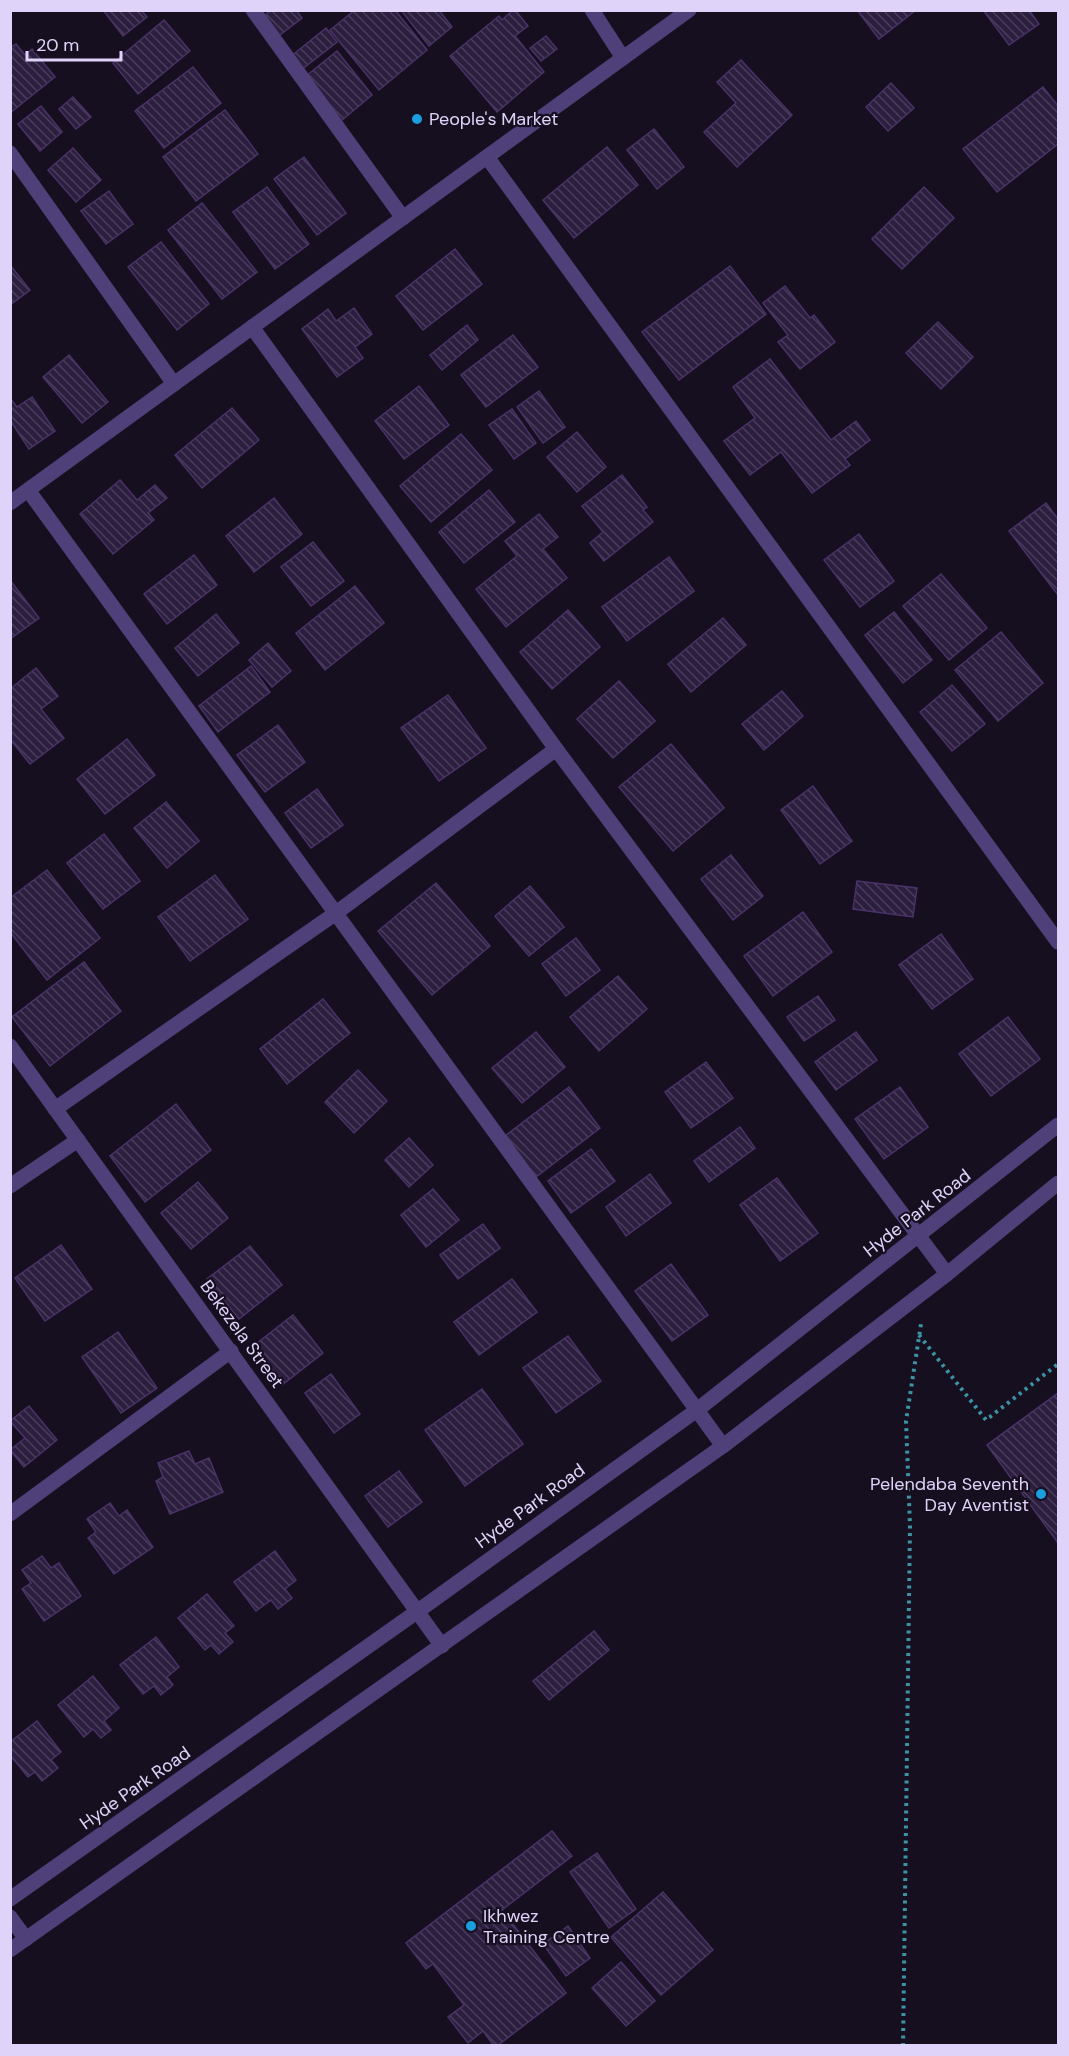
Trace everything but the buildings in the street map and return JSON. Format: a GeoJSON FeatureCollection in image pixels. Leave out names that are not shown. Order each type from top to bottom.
{"type":"FeatureCollection","features":[{"type":"Feature","properties":{"kind":"street"},"geometry":{"type":"LineString","coordinates":[[253,10],[403,218]]}},
{"type":"Feature","properties":{"kind":"street"},"geometry":{"type":"LineString","coordinates":[[592,10],[623,58]]}},
{"type":"Feature","properties":{"kind":"street"},"geometry":{"type":"LineString","coordinates":[[10,503],[689,10]]}},
{"type":"Feature","properties":{"kind":"street"},"geometry":{"type":"LineString","coordinates":[[487,156],[1059,942]]}},
{"type":"Feature","properties":{"kind":"street"},"geometry":{"type":"LineString","coordinates":[[12,160],[174,384]]}},
{"type":"Feature","properties":{"kind":"street"},"geometry":{"type":"LineString","coordinates":[[252,327],[556,749],[947,1274]]}},
{"type":"Feature","properties":{"kind":"street"},"geometry":{"type":"LineString","coordinates":[[28,490],[723,1446]]}},
{"type":"Feature","properties":{"kind":"street"},"geometry":{"type":"LineString","coordinates":[[55,1109],[336,913],[556,749]]}},
{"type":"Feature","properties":{"kind":"street","name":"Bekezela Street"},"geometry":{"type":"LineString","coordinates":[[10,1046],[442,1646]]}},
{"type":"Feature","properties":{"kind":"street","name":"Hyde Park Road"},"geometry":{"type":"LineString","coordinates":[[10,1899],[418,1611],[697,1410],[1059,1125]]}},
{"type":"Feature","properties":{"kind":"street"},"geometry":{"type":"LineString","coordinates":[[10,1186],[78,1140]]}},
{"type":"Feature","properties":{"kind":"street"},"geometry":{"type":"LineString","coordinates":[[10,1950],[723,1446],[947,1274],[1059,1183]]}},
{"type":"Feature","properties":{"kind":"street"},"geometry":{"type":"LineString","coordinates":[[10,1514],[231,1351]]}},
{"type":"Feature","properties":{"kind":"street"},"geometry":{"type":"LineString","coordinates":[[10,1917],[26,1939]]}},
{"type":"Feature","properties":{"kind":"path"},"geometry":{"type":"LineString","coordinates":[[903,2046],[910,1526],[906,1420],[926,1290]]}},
{"type":"Feature","properties":{"kind":"path"},"geometry":{"type":"LineString","coordinates":[[919,1335],[986,1420],[1059,1364]]}},
{"type":"Feature","properties":{"kind":"place","name":"People's Market"},"geometry":{"type":"Point","coordinates":[417,119]}},
{"type":"Feature","properties":{"kind":"place","name":"Pelendaba Seventh Day Aventist"},"geometry":{"type":"Point","coordinates":[1041,1494]}},
{"type":"Feature","properties":{"kind":"place","name":"Ikhwez Training Centre"},"geometry":{"type":"Point","coordinates":[471,1926]}}]}
